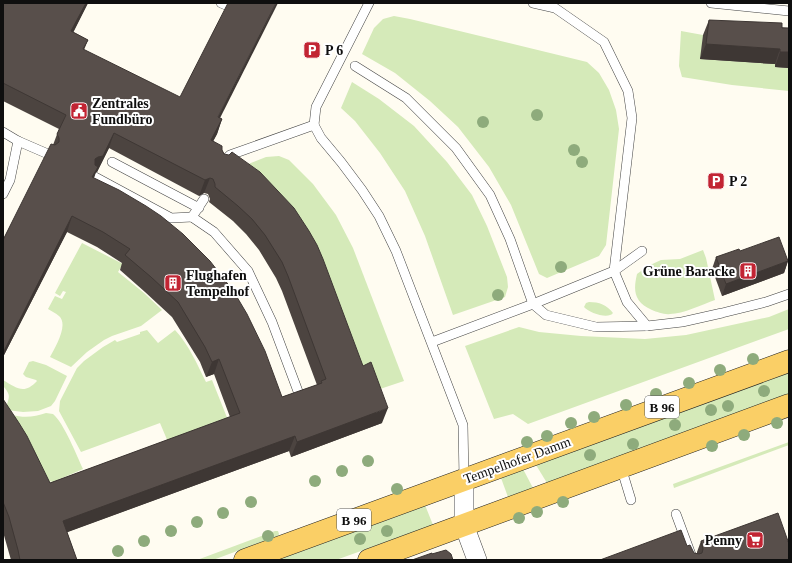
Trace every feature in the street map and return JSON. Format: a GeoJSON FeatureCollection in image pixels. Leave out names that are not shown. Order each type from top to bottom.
{"type":"FeatureCollection","features":[{"type":"Feature","properties":{"kind":"main road","name":"Tempelhofer Damm"},"geometry":{"type":"LineString","coordinates":[[245,560],[789,361]]}},
{"type":"Feature","properties":{"kind":"main road"},"geometry":{"type":"LineString","coordinates":[[369,560],[789,406]]}},
{"type":"Feature","properties":{"kind":"street"},"geometry":{"type":"LineString","coordinates":[[464,479],[464,525],[477,560]]}},
{"type":"Feature","properties":{"kind":"lane"},"geometry":{"type":"LineString","coordinates":[[369,3],[316,107],[314,125],[321,138],[362,190],[379,216],[396,251],[463,425],[464,479]]}},
{"type":"Feature","properties":{"kind":"lane"},"geometry":{"type":"LineString","coordinates":[[533,3],[554,8],[604,42],[628,91],[632,118],[614,271],[627,302],[648,326]]}},
{"type":"Feature","properties":{"kind":"lane"},"geometry":{"type":"LineString","coordinates":[[711,3],[789,11]]}},
{"type":"Feature","properties":{"kind":"lane"},"geometry":{"type":"LineString","coordinates":[[355,66],[406,98],[456,148],[490,195],[510,239],[533,304],[546,315],[596,327],[648,326],[682,322],[722,313],[766,302],[789,294]]}},
{"type":"Feature","properties":{"kind":"lane"},"geometry":{"type":"LineString","coordinates":[[222,164],[230,155],[314,125]]}},
{"type":"Feature","properties":{"kind":"lane"},"geometry":{"type":"LineString","coordinates":[[3,132],[18,141],[48,154]]}},
{"type":"Feature","properties":{"kind":"lane"},"geometry":{"type":"LineString","coordinates":[[3,192],[10,180],[18,141]]}},
{"type":"Feature","properties":{"kind":"lane"},"geometry":{"type":"LineString","coordinates":[[112,162],[199,208]]}},
{"type":"Feature","properties":{"kind":"lane"},"geometry":{"type":"LineString","coordinates":[[95,177],[171,218],[192,217],[214,232],[248,271],[272,322],[299,394]]}},
{"type":"Feature","properties":{"kind":"lane"},"geometry":{"type":"LineString","coordinates":[[192,217],[204,199]]}},
{"type":"Feature","properties":{"kind":"lane"},"geometry":{"type":"LineString","coordinates":[[432,342],[533,304],[614,271],[642,251]]}},
{"type":"Feature","properties":{"kind":"lane"},"geometry":{"type":"LineString","coordinates":[[621,468],[631,500]]}},
{"type":"Feature","properties":{"kind":"lane"},"geometry":{"type":"LineString","coordinates":[[676,514],[693,560]]}},
{"type":"Feature","properties":{"kind":"green space"},"geometry":{"type":"Polygon","coordinates":[[[394,16],[587,62],[599,73],[609,90],[616,110],[619,129],[606,245],[599,256],[547,278],[539,274],[511,205],[489,167],[458,127],[430,101],[395,73],[362,54],[374,28],[383,19],[394,16]]]}},
{"type":"Feature","properties":{"kind":"green space"},"geometry":{"type":"Polygon","coordinates":[[[681,31],[703,35],[701,59],[775,64],[775,67],[789,68],[789,91],[732,85],[682,77],[679,66],[681,31]]]}},
{"type":"Feature","properties":{"kind":"green space"},"geometry":{"type":"Polygon","coordinates":[[[352,82],[379,99],[414,126],[447,162],[472,195],[487,226],[507,277],[508,287],[505,297],[453,315],[425,236],[405,191],[380,153],[355,121],[341,108],[352,82]]]}},
{"type":"Feature","properties":{"kind":"green space"},"geometry":{"type":"Polygon","coordinates":[[[279,156],[289,160],[313,184],[336,215],[353,248],[404,381],[371,392],[243,166],[266,157],[279,156]]]}},
{"type":"Feature","properties":{"kind":"green space"},"geometry":{"type":"Polygon","coordinates":[[[82,243],[123,264],[118,272],[162,310],[141,326],[104,340],[87,352],[71,367],[50,357],[58,342],[63,325],[59,316],[48,309],[55,296],[62,299],[66,292],[63,291],[60,296],[55,293],[82,243]]]}},
{"type":"Feature","properties":{"kind":"green space"},"geometry":{"type":"Polygon","coordinates":[[[703,250],[715,300],[687,311],[668,314],[652,310],[638,300],[635,291],[637,274],[648,266],[661,260],[680,259],[703,250]]]}},
{"type":"Feature","properties":{"kind":"green space"},"geometry":{"type":"Polygon","coordinates":[[[586,303],[602,304],[613,313],[604,316],[592,313],[584,307],[586,303]]]}},
{"type":"Feature","properties":{"kind":"green space"},"geometry":{"type":"Polygon","coordinates":[[[789,309],[789,329],[528,424],[513,414],[494,419],[465,346],[519,327],[539,332],[581,336],[645,339],[686,335],[769,317],[789,309]]]}},
{"type":"Feature","properties":{"kind":"green space"},"geometry":{"type":"Polygon","coordinates":[[[147,330],[158,343],[175,330],[189,348],[206,382],[212,380],[228,420],[168,442],[160,423],[81,452],[59,411],[60,401],[77,368],[103,347],[115,340],[117,342],[147,330]]]}},
{"type":"Feature","properties":{"kind":"green space"},"geometry":{"type":"Polygon","coordinates":[[[33,361],[46,365],[67,376],[55,401],[51,406],[38,411],[23,412],[7,410],[9,396],[3,386],[3,380],[16,388],[28,388],[37,381],[26,377],[23,374],[29,362],[33,361]]]}},
{"type":"Feature","properties":{"kind":"green space"},"geometry":{"type":"Polygon","coordinates":[[[789,372],[789,394],[547,483],[536,465],[789,372]]]}},
{"type":"Feature","properties":{"kind":"green space"},"geometry":{"type":"Polygon","coordinates":[[[46,413],[53,414],[57,418],[70,440],[83,469],[53,482],[49,481],[32,447],[12,415],[29,417],[46,413]]]}},
{"type":"Feature","properties":{"kind":"green space"},"geometry":{"type":"Polygon","coordinates":[[[789,442],[789,445],[674,488],[673,484],[789,442]]]}},
{"type":"Feature","properties":{"kind":"green space"},"geometry":{"type":"Polygon","coordinates":[[[523,469],[533,488],[508,497],[501,478],[523,469]]]}},
{"type":"Feature","properties":{"kind":"green space"},"geometry":{"type":"Polygon","coordinates":[[[425,505],[433,525],[336,560],[276,560],[425,505]]]}},
{"type":"Feature","properties":{"kind":"green space"},"geometry":{"type":"Polygon","coordinates":[[[278,531],[278,536],[213,560],[197,560],[278,531]]]}},
{"type":"Feature","properties":{"kind":"building","name":"Flughafen Tempelhof"},"geometry":{"type":"Polygon","coordinates":[[[3,3],[86,3],[71,31],[88,40],[83,49],[180,97],[228,3],[276,3],[218,117],[222,119],[211,140],[222,146],[224,154],[229,155],[232,152],[260,172],[294,208],[317,245],[363,366],[371,362],[388,408],[297,442],[295,436],[63,521],[77,560],[20,560],[9,517],[3,502],[3,399],[27,436],[50,483],[240,413],[219,359],[212,362],[205,347],[178,302],[125,255],[130,249],[103,232],[72,216],[3,353],[3,240],[51,144],[55,145],[59,142],[57,134],[66,115],[3,83],[3,3]],[[114,133],[103,156],[95,159],[95,165],[98,167],[92,177],[119,190],[161,216],[183,234],[210,261],[234,292],[247,314],[265,351],[282,397],[322,383],[321,381],[326,379],[282,262],[265,235],[252,219],[215,187],[213,179],[210,178],[205,180],[114,133]]]}},
{"type":"Feature","properties":{"kind":"building"},"geometry":{"type":"Polygon","coordinates":[[[709,20],[782,23],[782,28],[789,28],[789,52],[780,52],[780,49],[706,44],[709,20]]]}},
{"type":"Feature","properties":{"kind":"building"},"geometry":{"type":"Polygon","coordinates":[[[779,237],[788,261],[726,284],[716,257],[739,249],[740,251],[779,237]]]}},
{"type":"Feature","properties":{"kind":"building"},"geometry":{"type":"Polygon","coordinates":[[[778,513],[789,544],[789,560],[600,560],[681,530],[687,546],[690,545],[694,553],[699,554],[702,553],[703,549],[701,541],[778,513]]]}},
{"type":"Feature","properties":{"kind":"building"},"geometry":{"type":"Polygon","coordinates":[[[446,550],[451,554],[453,560],[412,560],[432,553],[446,550]]]}},
{"type":"Feature","properties":{"kind":"place","name":"P 6"},"geometry":{"type":"Point","coordinates":[312,50]}},
{"type":"Feature","properties":{"kind":"place","name":"Zentrales Fundbüro"},"geometry":{"type":"Point","coordinates":[79,111]}},
{"type":"Feature","properties":{"kind":"place","name":"P 2"},"geometry":{"type":"Point","coordinates":[716,181]}},
{"type":"Feature","properties":{"kind":"place","name":"Grüne Baracke"},"geometry":{"type":"Point","coordinates":[748,271]}},
{"type":"Feature","properties":{"kind":"place","name":"Flughafen Tempelhof"},"geometry":{"type":"Point","coordinates":[173,283]}},
{"type":"Feature","properties":{"kind":"place","name":"Penny"},"geometry":{"type":"Point","coordinates":[755,540]}}]}
